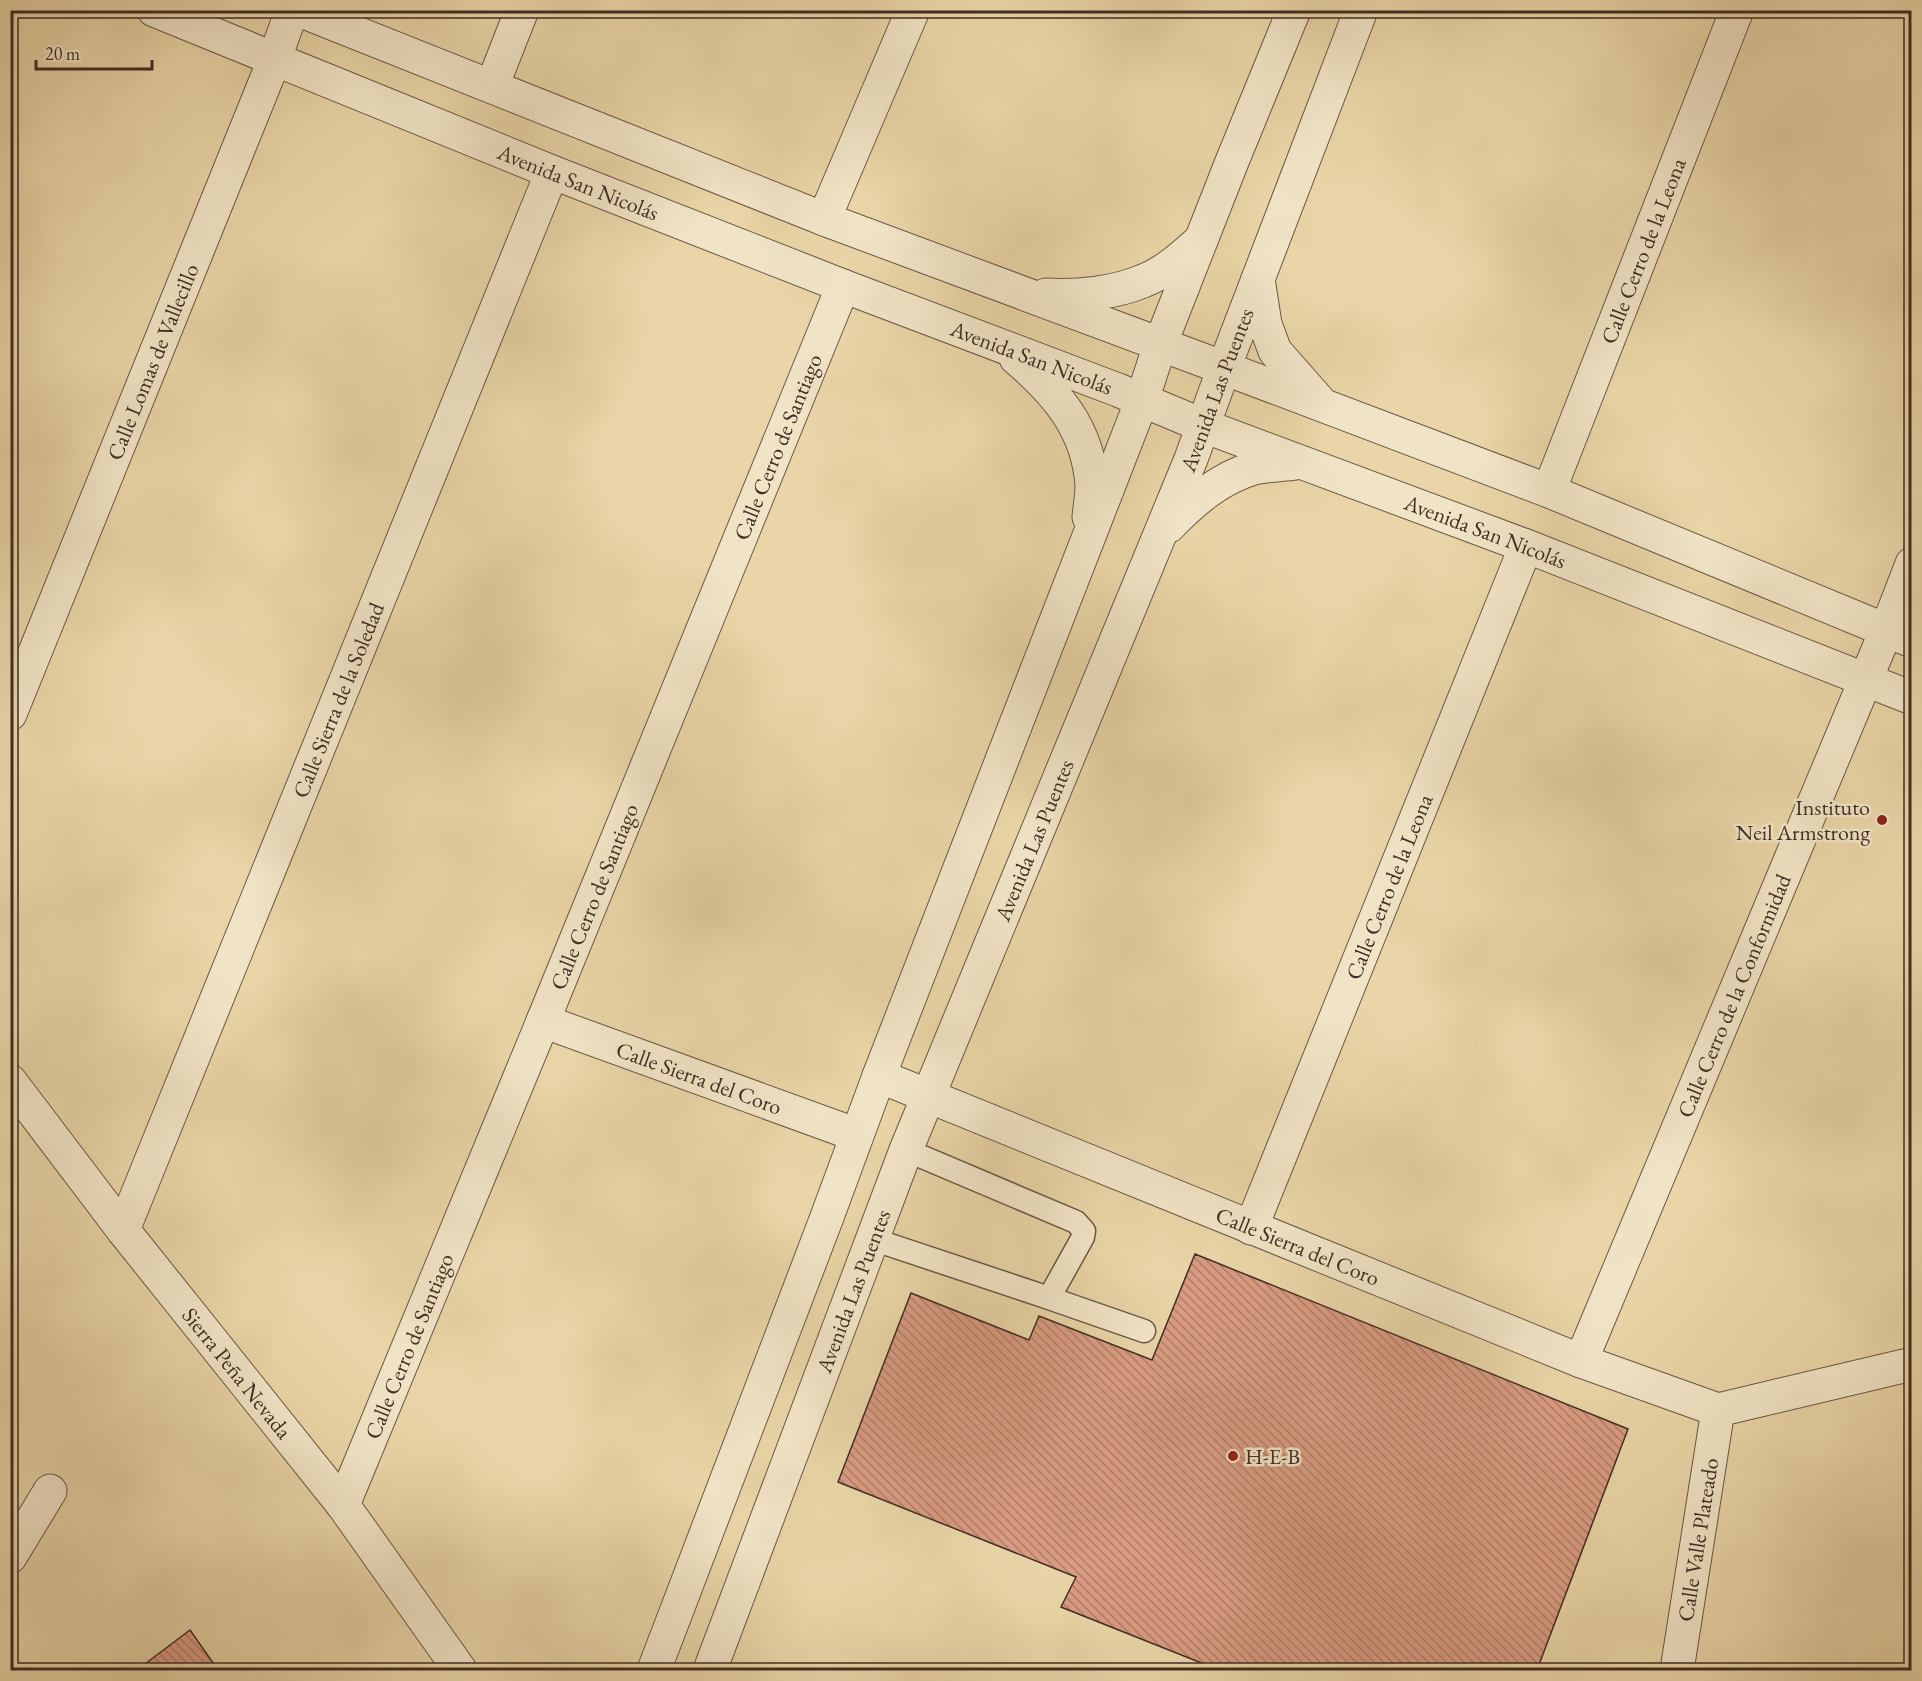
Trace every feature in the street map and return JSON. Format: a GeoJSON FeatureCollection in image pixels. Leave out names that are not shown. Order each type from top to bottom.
{"type":"FeatureCollection","features":[{"type":"Feature","properties":{"kind":"street","name":"Avenida San Nicolás"},"geometry":{"type":"LineString","coordinates":[[154,10],[552,172],[843,286],[1142,400],[1204,426],[1526,546],[1911,698]]}},
{"type":"Feature","properties":{"kind":"street","name":"Calle Lomas de Vallecillo"},"geometry":{"type":"LineString","coordinates":[[10,714],[275,58],[292,10]]}},
{"type":"Feature","properties":{"kind":"street"},"geometry":{"type":"LineString","coordinates":[[299,10],[824,219],[1549,491],[1898,636]]}},
{"type":"Feature","properties":{"kind":"street"},"geometry":{"type":"LineString","coordinates":[[492,86],[522,10]]}},
{"type":"Feature","properties":{"kind":"street"},"geometry":{"type":"LineString","coordinates":[[824,219],[913,10]]}},
{"type":"Feature","properties":{"kind":"street"},"geometry":{"type":"LineString","coordinates":[[654,1671],[828,1217],[879,1076],[1142,400],[1160,345],[1294,10]]}},
{"type":"Feature","properties":{"kind":"street","name":"Avenida Las Puentes"},"geometry":{"type":"LineString","coordinates":[[710,1671],[906,1150],[1204,426],[1361,10]]}},
{"type":"Feature","properties":{"kind":"street","name":"Calle Cerro de la Leona"},"geometry":{"type":"LineString","coordinates":[[1549,491],[1737,10]]}},
{"type":"Feature","properties":{"kind":"street","name":"Calle Sierra de la Soledad"},"geometry":{"type":"LineString","coordinates":[[123,1230],[552,172]]}},
{"type":"Feature","properties":{"kind":"street"},"geometry":{"type":"LineString","coordinates":[[1024,294],[1069,297],[1103,292],[1144,281],[1176,262],[1202,239]]}},
{"type":"Feature","properties":{"kind":"street"},"geometry":{"type":"LineString","coordinates":[[1258,279],[1266,324],[1275,351],[1324,406]]}},
{"type":"Feature","properties":{"kind":"street","name":"Calle Cerro de Santiago"},"geometry":{"type":"LineString","coordinates":[[343,1505],[843,286]]}},
{"type":"Feature","properties":{"kind":"street"},"geometry":{"type":"LineString","coordinates":[[1003,347],[1059,399],[1084,441],[1092,485],[1086,542]]}},
{"type":"Feature","properties":{"kind":"street"},"geometry":{"type":"LineString","coordinates":[[1160,536],[1186,508],[1217,484],[1254,468],[1300,462]]}},
{"type":"Feature","properties":{"kind":"street","name":"Calle Cerro de la Leona"},"geometry":{"type":"LineString","coordinates":[[1251,1228],[1526,546]]}},
{"type":"Feature","properties":{"kind":"street","name":"Calle Cerro de la Conformidad"},"geometry":{"type":"LineString","coordinates":[[1581,1361],[1865,680],[1898,636],[1911,564]]}},
{"type":"Feature","properties":{"kind":"street","name":"Calle Sierra del Coro"},"geometry":{"type":"LineString","coordinates":[[543,1021],[857,1135]]}},
{"type":"Feature","properties":{"kind":"street","name":"Calle Sierra del Coro"},"geometry":{"type":"LineString","coordinates":[[879,1076],[1581,1361],[1718,1410]]}},
{"type":"Feature","properties":{"kind":"street","name":"Sierra Peña Nevada"},"geometry":{"type":"LineString","coordinates":[[10,1081],[123,1230],[343,1505],[460,1671]]}},
{"type":"Feature","properties":{"kind":"street"},"geometry":{"type":"LineString","coordinates":[[767,1521],[744,1509],[742,1504],[830,1270],[828,1217]]}},
{"type":"Feature","properties":{"kind":"street"},"geometry":{"type":"LineString","coordinates":[[1718,1410],[1911,1364]]}},
{"type":"Feature","properties":{"kind":"street","name":"Calle Valle Plateado"},"geometry":{"type":"LineString","coordinates":[[1677,1671],[1718,1410]]}},
{"type":"Feature","properties":{"kind":"street"},"geometry":{"type":"LineString","coordinates":[[10,1557],[50,1491]]}},
{"type":"Feature","properties":{"kind":"lane"},"geometry":{"type":"LineString","coordinates":[[906,1150],[1080,1225],[1083,1237],[1049,1298]]}},
{"type":"Feature","properties":{"kind":"lane"},"geometry":{"type":"LineString","coordinates":[[872,1239],[1144,1331]]}},
{"type":"Feature","properties":{"kind":"building","name":"H-E-B"},"geometry":{"type":"Polygon","coordinates":[[[1195,1254],[1628,1429],[1537,1670],[1219,1670],[1061,1607],[1076,1577],[838,1482],[911,1293],[1029,1340],[1039,1316],[1152,1360],[1195,1254]]]}},
{"type":"Feature","properties":{"kind":"building"},"geometry":{"type":"Polygon","coordinates":[[[190,1630],[218,1670],[137,1670],[190,1630]]]}},
{"type":"Feature","properties":{"kind":"place","name":"Instituto Neil Armstrong"},"geometry":{"type":"Point","coordinates":[1882,820]}},
{"type":"Feature","properties":{"kind":"place","name":"H-E-B"},"geometry":{"type":"Point","coordinates":[1233,1456]}}]}
